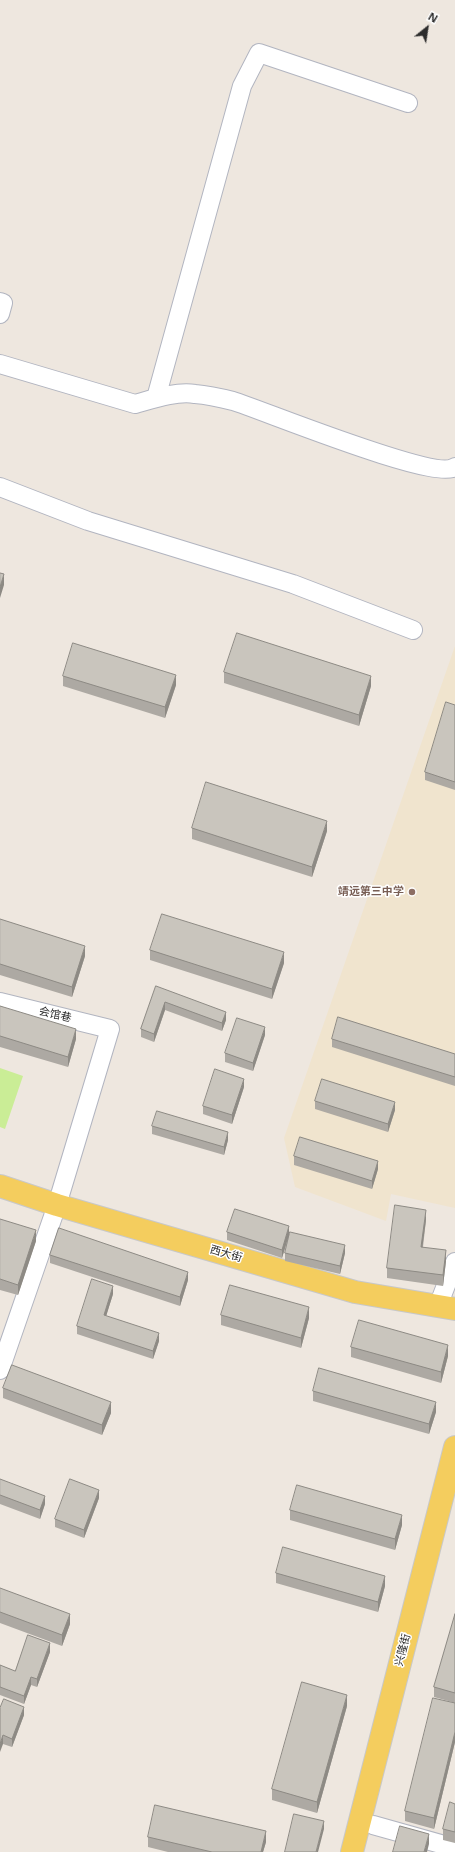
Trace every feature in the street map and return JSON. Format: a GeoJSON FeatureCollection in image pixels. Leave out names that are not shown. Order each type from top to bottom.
{"type":"FeatureCollection","features":[{"type":"Feature","properties":{"kind":"main road","name":"西大街"},"geometry":{"type":"LineString","coordinates":[[0,1186],[57,1205],[355,1292],[447,1307]]}},
{"type":"Feature","properties":{"kind":"main road","name":"兴隆街"},"geometry":{"type":"LineString","coordinates":[[352,1852],[455,1447]]}},
{"type":"Feature","properties":{"kind":"main road","name":"兴隆街"},"geometry":{"type":"LineString","coordinates":[[366,1852],[455,1502]]}},
{"type":"Feature","properties":{"kind":"street"},"geometry":{"type":"LineString","coordinates":[[156,398],[242,86],[259,53],[408,103]]}},
{"type":"Feature","properties":{"kind":"street"},"geometry":{"type":"LineString","coordinates":[[0,302],[3,303],[0,314]]}},
{"type":"Feature","properties":{"kind":"street"},"geometry":{"type":"LineString","coordinates":[[0,364],[135,404],[156,398],[193,393],[233,401],[360,448],[435,469],[453,469],[455,467]]}},
{"type":"Feature","properties":{"kind":"street"},"geometry":{"type":"LineString","coordinates":[[0,487],[88,520],[293,584],[413,630]]}},
{"type":"Feature","properties":{"kind":"street","name":"会馆巷"},"geometry":{"type":"LineString","coordinates":[[0,1002],[110,1029],[57,1205]]}},
{"type":"Feature","properties":{"kind":"street"},"geometry":{"type":"LineString","coordinates":[[0,1370],[57,1205]]}},
{"type":"Feature","properties":{"kind":"street"},"geometry":{"type":"LineString","coordinates":[[447,1307],[455,1262]]}},
{"type":"Feature","properties":{"kind":"street"},"geometry":{"type":"LineString","coordinates":[[373,1825],[455,1848]]}},
{"type":"Feature","properties":{"kind":"shaded area","name":"靖远第三中学"},"geometry":{"type":"Polygon","coordinates":[[[455,646],[455,1208],[391,1194],[386,1221],[295,1187],[284,1138],[455,646]]]}},
{"type":"Feature","properties":{"kind":"green space"},"geometry":{"type":"Polygon","coordinates":[[[0,1068],[23,1076],[5,1129],[0,1127],[0,1068]]]}},
{"type":"Feature","properties":{"kind":"building"},"geometry":{"type":"Polygon","coordinates":[[[0,573],[4,574],[0,587],[0,573]]]}},
{"type":"Feature","properties":{"kind":"building"},"geometry":{"type":"Polygon","coordinates":[[[237,633],[371,676],[359,715],[224,672],[237,633]]]}},
{"type":"Feature","properties":{"kind":"building"},"geometry":{"type":"Polygon","coordinates":[[[73,643],[176,675],[165,707],[63,676],[73,643]]]}},
{"type":"Feature","properties":{"kind":"building"},"geometry":{"type":"Polygon","coordinates":[[[446,702],[455,705],[455,782],[425,772],[446,702]]]}},
{"type":"Feature","properties":{"kind":"building"},"geometry":{"type":"Polygon","coordinates":[[[206,782],[327,821],[312,867],[192,828],[206,782]]]}},
{"type":"Feature","properties":{"kind":"building"},"geometry":{"type":"Polygon","coordinates":[[[162,914],[284,952],[272,989],[150,950],[162,914]]]}},
{"type":"Feature","properties":{"kind":"building"},"geometry":{"type":"Polygon","coordinates":[[[0,919],[85,946],[72,987],[0,964],[0,919]]]}},
{"type":"Feature","properties":{"kind":"building"},"geometry":{"type":"Polygon","coordinates":[[[156,986],[226,1012],[222,1023],[165,1002],[154,1034],[141,1029],[156,986]]]}},
{"type":"Feature","properties":{"kind":"building"},"geometry":{"type":"Polygon","coordinates":[[[0,1006],[76,1029],[68,1057],[0,1036],[0,1006]]]}},
{"type":"Feature","properties":{"kind":"building"},"geometry":{"type":"Polygon","coordinates":[[[338,1017],[455,1054],[455,1077],[332,1039],[338,1017]]]}},
{"type":"Feature","properties":{"kind":"building"},"geometry":{"type":"Polygon","coordinates":[[[237,1018],[265,1027],[253,1063],[225,1053],[237,1018]]]}},
{"type":"Feature","properties":{"kind":"building"},"geometry":{"type":"Polygon","coordinates":[[[215,1069],[244,1079],[232,1115],[203,1106],[215,1069]]]}},
{"type":"Feature","properties":{"kind":"building"},"geometry":{"type":"Polygon","coordinates":[[[322,1079],[395,1102],[388,1124],[315,1101],[322,1079]]]}},
{"type":"Feature","properties":{"kind":"building"},"geometry":{"type":"Polygon","coordinates":[[[157,1111],[228,1132],[224,1147],[152,1126],[157,1111]]]}},
{"type":"Feature","properties":{"kind":"building"},"geometry":{"type":"Polygon","coordinates":[[[300,1137],[378,1161],[372,1181],[294,1156],[300,1137]]]}},
{"type":"Feature","properties":{"kind":"building"},"geometry":{"type":"Polygon","coordinates":[[[395,1205],[426,1210],[421,1247],[446,1250],[443,1275],[387,1268],[395,1205]]]}},
{"type":"Feature","properties":{"kind":"building"},"geometry":{"type":"Polygon","coordinates":[[[235,1209],[289,1226],[282,1250],[227,1232],[235,1209]]]}},
{"type":"Feature","properties":{"kind":"building"},"geometry":{"type":"Polygon","coordinates":[[[0,1219],[36,1230],[18,1285],[0,1279],[0,1219]]]}},
{"type":"Feature","properties":{"kind":"building"},"geometry":{"type":"Polygon","coordinates":[[[59,1228],[188,1272],[180,1297],[50,1255],[59,1228]]]}},
{"type":"Feature","properties":{"kind":"building"},"geometry":{"type":"Polygon","coordinates":[[[290,1232],[345,1245],[340,1266],[285,1253],[290,1232]]]}},
{"type":"Feature","properties":{"kind":"building"},"geometry":{"type":"Polygon","coordinates":[[[92,1279],[113,1286],[104,1315],[159,1333],[153,1351],[77,1326],[92,1279]]]}},
{"type":"Feature","properties":{"kind":"building"},"geometry":{"type":"Polygon","coordinates":[[[230,1285],[309,1307],[301,1338],[221,1315],[230,1285]]]}},
{"type":"Feature","properties":{"kind":"building"},"geometry":{"type":"Polygon","coordinates":[[[359,1320],[448,1345],[441,1372],[351,1347],[359,1320]]]}},
{"type":"Feature","properties":{"kind":"building"},"geometry":{"type":"Polygon","coordinates":[[[12,1365],[111,1402],[102,1425],[3,1388],[12,1365]]]}},
{"type":"Feature","properties":{"kind":"building"},"geometry":{"type":"Polygon","coordinates":[[[319,1368],[436,1402],[429,1424],[313,1391],[319,1368]]]}},
{"type":"Feature","properties":{"kind":"building"},"geometry":{"type":"Polygon","coordinates":[[[0,1479],[45,1496],[40,1510],[0,1495],[0,1479]]]}},
{"type":"Feature","properties":{"kind":"building"},"geometry":{"type":"Polygon","coordinates":[[[70,1479],[99,1490],[84,1530],[55,1519],[70,1479]]]}},
{"type":"Feature","properties":{"kind":"building"},"geometry":{"type":"Polygon","coordinates":[[[297,1485],[402,1515],[395,1539],[290,1510],[297,1485]]]}},
{"type":"Feature","properties":{"kind":"building"},"geometry":{"type":"Polygon","coordinates":[[[283,1547],[385,1576],[378,1602],[276,1573],[283,1547]]]}},
{"type":"Feature","properties":{"kind":"building"},"geometry":{"type":"Polygon","coordinates":[[[0,1588],[70,1614],[62,1635],[0,1612],[0,1588]]]}},
{"type":"Feature","properties":{"kind":"building"},"geometry":{"type":"Polygon","coordinates":[[[455,1614],[455,1693],[434,1687],[455,1614]]]}},
{"type":"Feature","properties":{"kind":"building"},"geometry":{"type":"Polygon","coordinates":[[[28,1635],[50,1643],[37,1679],[31,1677],[24,1696],[0,1687],[0,1665],[15,1671],[28,1635]]]}},
{"type":"Feature","properties":{"kind":"building"},"geometry":{"type":"Polygon","coordinates":[[[302,1682],[347,1695],[317,1802],[272,1789],[302,1682]]]}},
{"type":"Feature","properties":{"kind":"building"},"geometry":{"type":"Polygon","coordinates":[[[433,1698],[455,1703],[455,1732],[434,1818],[405,1811],[433,1698]]]}},
{"type":"Feature","properties":{"kind":"building"},"geometry":{"type":"Polygon","coordinates":[[[4,1699],[24,1707],[12,1739],[3,1735],[0,1744],[0,1708],[4,1699]]]}},
{"type":"Feature","properties":{"kind":"building"},"geometry":{"type":"Polygon","coordinates":[[[450,1802],[455,1804],[455,1832],[443,1829],[450,1802]]]}},
{"type":"Feature","properties":{"kind":"building"},"geometry":{"type":"Polygon","coordinates":[[[155,1805],[266,1831],[261,1852],[212,1852],[148,1837],[155,1805]]]}},
{"type":"Feature","properties":{"kind":"building"},"geometry":{"type":"Polygon","coordinates":[[[294,1814],[324,1821],[316,1852],[285,1852],[294,1814]]]}},
{"type":"Feature","properties":{"kind":"building"},"geometry":{"type":"Polygon","coordinates":[[[400,1826],[429,1834],[424,1852],[393,1852],[400,1826]]]}},
{"type":"Feature","properties":{"kind":"place","name":"靖远第三中学"},"geometry":{"type":"Point","coordinates":[412,892]}}]}
